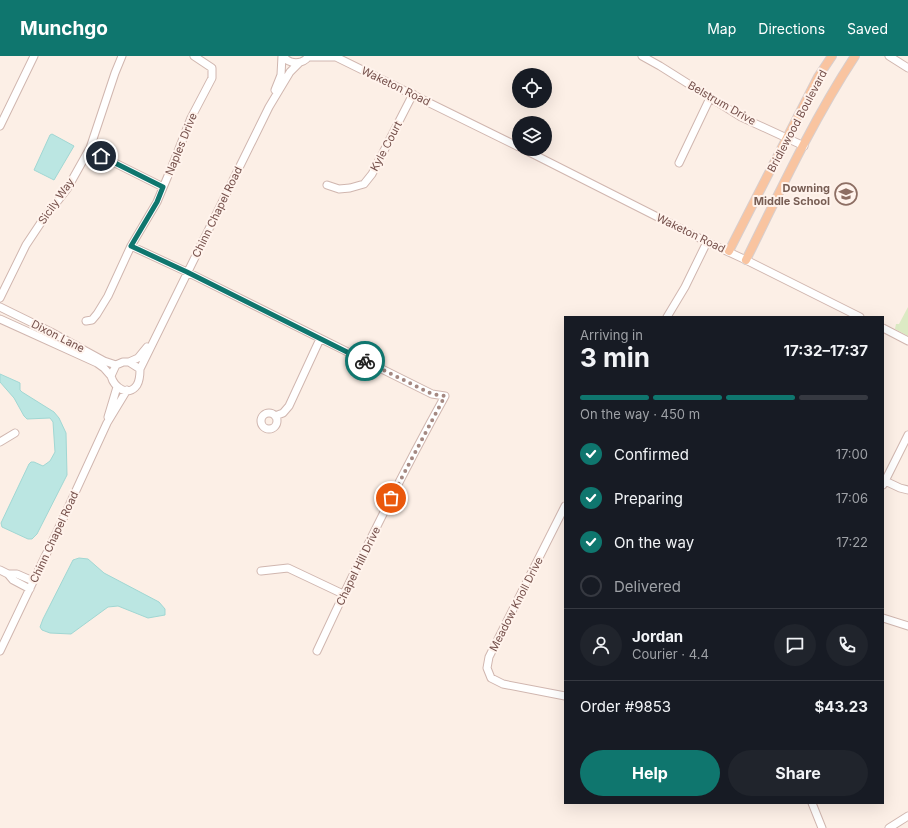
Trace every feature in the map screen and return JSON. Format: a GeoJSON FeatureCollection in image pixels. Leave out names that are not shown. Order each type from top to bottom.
{"type":"FeatureCollection","features":[{"type":"Feature","properties":{"kind":"main road","name":"Bridlewood Boulevard"},"geometry":{"type":"LineString","coordinates":[[728,251],[788,138],[818,77],[832,56]]}},
{"type":"Feature","properties":{"kind":"main road","name":"Bridlewood Boulevard"},"geometry":{"type":"LineString","coordinates":[[746,260],[832,93],[855,56]]}},
{"type":"Feature","properties":{"kind":"street"},"geometry":{"type":"LineString","coordinates":[[0,126],[34,56]]}},
{"type":"Feature","properties":{"kind":"street","name":"Sicily Way"},"geometry":{"type":"LineString","coordinates":[[0,298],[26,245],[42,221],[67,189],[89,150],[122,56]]}},
{"type":"Feature","properties":{"kind":"street","name":"Naples Drive"},"geometry":{"type":"LineString","coordinates":[[86,321],[92,320],[108,296],[131,246],[157,202],[191,118],[212,78],[212,68],[194,56]]}},
{"type":"Feature","properties":{"kind":"street"},"geometry":{"type":"LineString","coordinates":[[283,56],[289,62],[299,63]]}},
{"type":"Feature","properties":{"kind":"street","name":"Chinn Chapel Road"},"geometry":{"type":"LineString","coordinates":[[269,107],[281,75],[283,56]]}},
{"type":"Feature","properties":{"kind":"street","name":"Belstrum Drive"},"geometry":{"type":"LineString","coordinates":[[642,56],[741,117],[804,146]]}},
{"type":"Feature","properties":{"kind":"street"},"geometry":{"type":"LineString","coordinates":[[889,56],[908,68]]}},
{"type":"Feature","properties":{"kind":"street","name":"Chinn Chapel Road"},"geometry":{"type":"LineString","coordinates":[[140,369],[269,107],[290,72],[308,57]]}},
{"type":"Feature","properties":{"kind":"street","name":"Waketon Road"},"geometry":{"type":"LineString","coordinates":[[308,57],[336,57],[512,144]]}},
{"type":"Feature","properties":{"kind":"street","name":"Kyle Court"},"geometry":{"type":"LineString","coordinates":[[327,185],[339,189],[364,184],[372,174],[413,94]]}},
{"type":"Feature","properties":{"kind":"street"},"geometry":{"type":"LineString","coordinates":[[679,163],[710,98]]}},
{"type":"Feature","properties":{"kind":"street"},"geometry":{"type":"LineString","coordinates":[[89,150],[163,187]]}},
{"type":"Feature","properties":{"kind":"street","name":"Waketon Road"},"geometry":{"type":"LineString","coordinates":[[537,156],[858,316]]}},
{"type":"Feature","properties":{"kind":"street"},"geometry":{"type":"LineString","coordinates":[[668,316],[685,287],[707,242]]}},
{"type":"Feature","properties":{"kind":"street","name":"Chapel Hill Drive"},"geometry":{"type":"LineString","coordinates":[[131,246],[187,272],[432,394],[445,396],[343,594],[317,651]]}},
{"type":"Feature","properties":{"kind":"street","name":"Dixon Lane"},"geometry":{"type":"LineString","coordinates":[[0,307],[51,332],[104,361],[116,365]]}},
{"type":"Feature","properties":{"kind":"street","name":"Dixon Lane"},"geometry":{"type":"LineString","coordinates":[[0,319],[97,363],[111,376]]}},
{"type":"Feature","properties":{"kind":"street"},"geometry":{"type":"LineString","coordinates":[[884,329],[908,341]]}},
{"type":"Feature","properties":{"kind":"street","name":"Chinn Chapel Road"},"geometry":{"type":"LineString","coordinates":[[129,362],[138,358],[154,339]]}},
{"type":"Feature","properties":{"kind":"street"},"geometry":{"type":"LineString","coordinates":[[275,416],[283,413],[289,406],[320,339]]}},
{"type":"Feature","properties":{"kind":"street"},"geometry":{"type":"LineString","coordinates":[[123,362],[129,362],[140,369],[139,380],[134,388],[126,390],[117,387],[111,376],[116,365],[123,362]]}},
{"type":"Feature","properties":{"kind":"street","name":"Chinn Chapel Road"},"geometry":{"type":"LineString","coordinates":[[107,423],[110,407],[117,387]]}},
{"type":"Feature","properties":{"kind":"street","name":"Chinn Chapel Road"},"geometry":{"type":"LineString","coordinates":[[0,651],[107,423],[126,390]]}},
{"type":"Feature","properties":{"kind":"street"},"geometry":{"type":"LineString","coordinates":[[0,442],[15,433]]}},
{"type":"Feature","properties":{"kind":"street"},"geometry":{"type":"LineString","coordinates":[[908,435],[884,482],[908,490]]}},
{"type":"Feature","properties":{"kind":"street","name":"Meadow Knoll Drive"},"geometry":{"type":"LineString","coordinates":[[564,508],[489,657],[487,668],[491,678],[503,684],[564,696]]}},
{"type":"Feature","properties":{"kind":"street"},"geometry":{"type":"LineString","coordinates":[[261,571],[288,568],[343,594]]}},
{"type":"Feature","properties":{"kind":"street"},"geometry":{"type":"LineString","coordinates":[[0,570],[8,574],[18,574],[33,581]]}},
{"type":"Feature","properties":{"kind":"street"},"geometry":{"type":"LineString","coordinates":[[8,574],[12,580],[30,589]]}},
{"type":"Feature","properties":{"kind":"street"},"geometry":{"type":"LineString","coordinates":[[884,618],[908,626]]}},
{"type":"Feature","properties":{"kind":"street"},"geometry":{"type":"LineString","coordinates":[[812,804],[822,828]]}},
{"type":"Feature","properties":{"kind":"street"},"geometry":{"type":"LineString","coordinates":[[889,828],[908,816]]}},
{"type":"Feature","properties":{"kind":"green space"},"geometry":{"type":"Polygon","coordinates":[[[908,307],[908,336],[895,329],[896,324],[899,324],[908,307]]]}},
{"type":"Feature","properties":{"kind":"water"},"geometry":{"type":"Polygon","coordinates":[[[52,134],[74,146],[54,180],[34,170],[50,135],[52,134]]]}},
{"type":"Feature","properties":{"kind":"water"},"geometry":{"type":"Polygon","coordinates":[[[0,374],[20,383],[20,390],[22,392],[54,412],[59,418],[66,433],[67,475],[37,534],[32,539],[28,539],[2,527],[1,523],[29,464],[34,462],[43,466],[50,461],[55,452],[53,422],[50,418],[27,419],[14,398],[0,382],[0,374]]]}},
{"type":"Feature","properties":{"kind":"water"},"geometry":{"type":"Polygon","coordinates":[[[79,558],[88,559],[104,573],[159,602],[165,609],[165,615],[148,618],[118,606],[108,607],[71,634],[50,633],[42,630],[40,627],[43,619],[73,560],[79,558]]]}},
{"type":"Feature","properties":{"kind":"way so far"},"geometry":{"type":"LineString","coordinates":[[365,361],[432,394],[445,396],[391,498]]}},
{"type":"Feature","properties":{"kind":"place","name":"Downing Middle School"},"geometry":{"type":"Point","coordinates":[846,194]}},
{"type":"Feature","properties":{"kind":"route"},"geometry":{"type":"LineString","coordinates":[[101,156],[163,187],[157,202],[131,246],[187,272],[365,361]]}}]}
